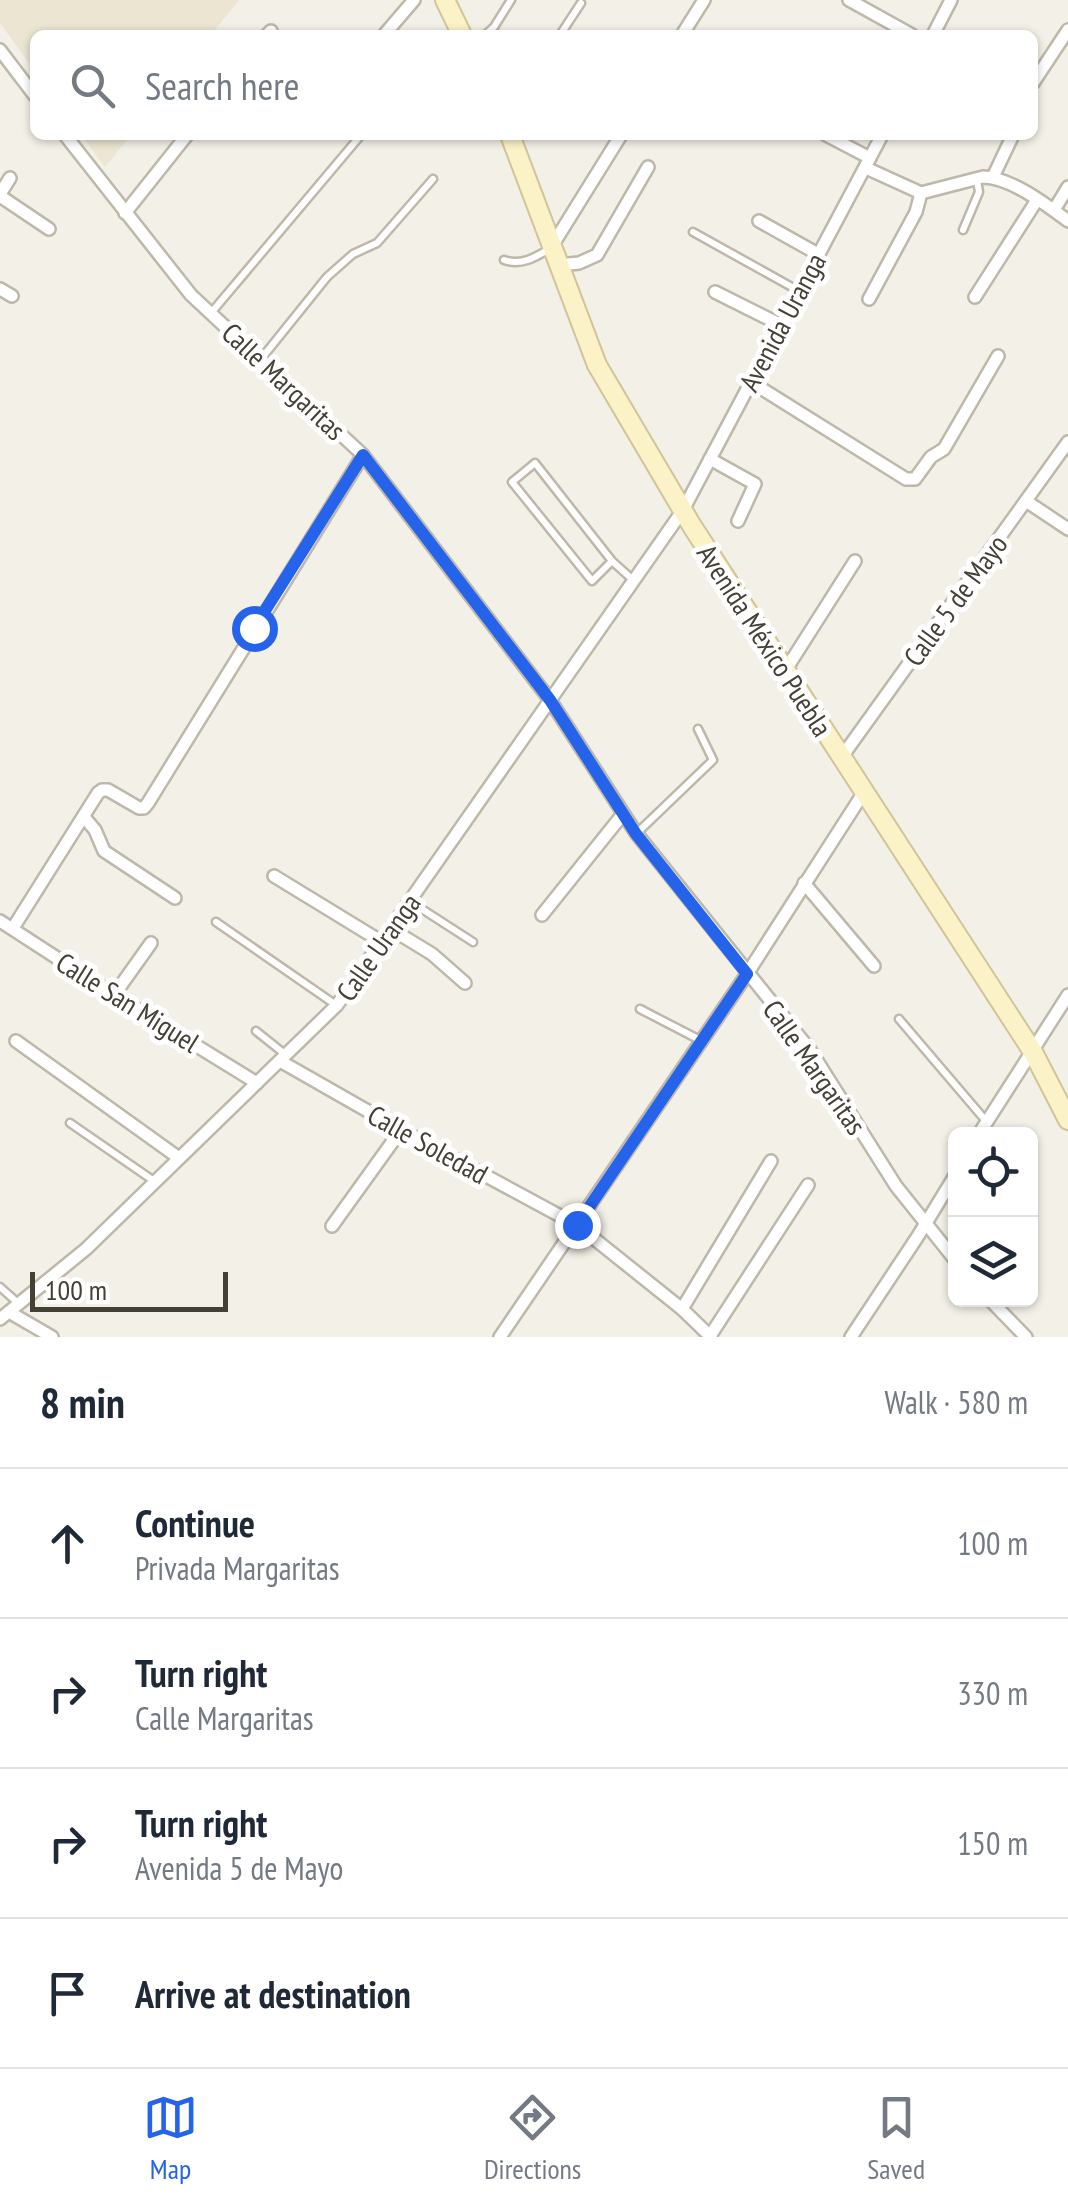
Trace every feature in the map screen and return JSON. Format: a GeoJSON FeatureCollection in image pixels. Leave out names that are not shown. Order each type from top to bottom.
{"type":"FeatureCollection","features":[{"type":"Feature","properties":{"kind":"main road"},"geometry":{"type":"LineString","coordinates":[[445,0],[460,30]]}},
{"type":"Feature","properties":{"kind":"main road","name":"Avenida México Puebla"},"geometry":{"type":"LineString","coordinates":[[512,140],[598,364],[683,510],[1033,1052],[1068,1120]]}},
{"type":"Feature","properties":{"kind":"street"},"geometry":{"type":"LineString","coordinates":[[388,30],[414,0]]}},
{"type":"Feature","properties":{"kind":"street"},"geometry":{"type":"LineString","coordinates":[[685,30],[704,0]]}},
{"type":"Feature","properties":{"kind":"street"},"geometry":{"type":"LineString","coordinates":[[850,0],[903,30]]}},
{"type":"Feature","properties":{"kind":"street"},"geometry":{"type":"LineString","coordinates":[[939,30],[952,0]]}},
{"type":"Feature","properties":{"kind":"street"},"geometry":{"type":"LineString","coordinates":[[1038,76],[1068,30]]}},
{"type":"Feature","properties":{"kind":"street"},"geometry":{"type":"LineString","coordinates":[[0,50],[30,89]]}},
{"type":"Feature","properties":{"kind":"street","name":"Calle Margaritas"},"geometry":{"type":"LineString","coordinates":[[69,140],[192,296],[363,455],[550,700],[636,834],[810,1050],[896,1186],[948,1251]]}},
{"type":"Feature","properties":{"kind":"street"},"geometry":{"type":"LineString","coordinates":[[126,212],[184,140]]}},
{"type":"Feature","properties":{"kind":"street"},"geometry":{"type":"LineString","coordinates":[[552,247],[618,140]]}},
{"type":"Feature","properties":{"kind":"street"},"geometry":{"type":"LineString","coordinates":[[834,140],[921,193],[993,177],[1068,220]]}},
{"type":"Feature","properties":{"kind":"street","name":"Avenida Uranga"},"geometry":{"type":"LineString","coordinates":[[683,510],[880,140]]}},
{"type":"Feature","properties":{"kind":"street"},"geometry":{"type":"LineString","coordinates":[[993,177],[1011,140]]}},
{"type":"Feature","properties":{"kind":"street"},"geometry":{"type":"LineString","coordinates":[[559,266],[578,264],[597,255],[648,168]]}},
{"type":"Feature","properties":{"kind":"street"},"geometry":{"type":"LineString","coordinates":[[10,178],[0,195],[49,228]]}},
{"type":"Feature","properties":{"kind":"street"},"geometry":{"type":"LineString","coordinates":[[1054,210],[1068,186]]}},
{"type":"Feature","properties":{"kind":"street"},"geometry":{"type":"LineString","coordinates":[[870,299],[916,212],[921,193]]}},
{"type":"Feature","properties":{"kind":"street"},"geometry":{"type":"LineString","coordinates":[[975,297],[1037,200]]}},
{"type":"Feature","properties":{"kind":"street"},"geometry":{"type":"LineString","coordinates":[[759,221],[818,254]]}},
{"type":"Feature","properties":{"kind":"street"},"geometry":{"type":"LineString","coordinates":[[715,292],[781,324]]}},
{"type":"Feature","properties":{"kind":"street"},"geometry":{"type":"LineString","coordinates":[[752,382],[906,480],[915,480],[931,456],[944,449],[998,356]]}},
{"type":"Feature","properties":{"kind":"street","name":"Calle 5 de Mayo"},"geometry":{"type":"LineString","coordinates":[[841,758],[1068,442]]}},
{"type":"Feature","properties":{"kind":"street"},"geometry":{"type":"LineString","coordinates":[[13,928],[102,790],[144,808],[363,455]]}},
{"type":"Feature","properties":{"kind":"street"},"geometry":{"type":"LineString","coordinates":[[710,459],[754,484],[738,521]]}},
{"type":"Feature","properties":{"kind":"street"},"geometry":{"type":"LineString","coordinates":[[1026,501],[1068,529]]}},
{"type":"Feature","properties":{"kind":"street","name":"Calle Uranga"},"geometry":{"type":"LineString","coordinates":[[9,1311],[86,1249],[338,1005],[683,510]]}},
{"type":"Feature","properties":{"kind":"street"},"geometry":{"type":"LineString","coordinates":[[785,671],[855,561]]}},
{"type":"Feature","properties":{"kind":"street"},"geometry":{"type":"LineString","coordinates":[[500,1337],[747,974],[864,792]]}},
{"type":"Feature","properties":{"kind":"street"},"geometry":{"type":"LineString","coordinates":[[542,915],[623,814]]}},
{"type":"Feature","properties":{"kind":"street"},"geometry":{"type":"LineString","coordinates":[[84,817],[104,851],[175,898]]}},
{"type":"Feature","properties":{"kind":"street"},"geometry":{"type":"LineString","coordinates":[[274,876],[382,942]]}},
{"type":"Feature","properties":{"kind":"street"},"geometry":{"type":"LineString","coordinates":[[804,883],[874,966]]}},
{"type":"Feature","properties":{"kind":"street","name":"Calle San Miguel"},"geometry":{"type":"LineString","coordinates":[[0,921],[257,1083]]}},
{"type":"Feature","properties":{"kind":"street"},"geometry":{"type":"LineString","coordinates":[[391,928],[432,954],[465,983]]}},
{"type":"Feature","properties":{"kind":"street"},"geometry":{"type":"LineString","coordinates":[[114,995],[151,943]]}},
{"type":"Feature","properties":{"kind":"street"},"geometry":{"type":"LineString","coordinates":[[983,1127],[1068,995]]}},
{"type":"Feature","properties":{"kind":"street"},"geometry":{"type":"LineString","coordinates":[[16,1042],[180,1158]]}},
{"type":"Feature","properties":{"kind":"street","name":"Calle Soledad"},"geometry":{"type":"LineString","coordinates":[[284,1058],[400,1130],[577,1225],[710,1336]]}},
{"type":"Feature","properties":{"kind":"street"},"geometry":{"type":"LineString","coordinates":[[332,1226],[400,1130]]}},
{"type":"Feature","properties":{"kind":"street"},"geometry":{"type":"LineString","coordinates":[[682,1309],[771,1160]]}},
{"type":"Feature","properties":{"kind":"street"},"geometry":{"type":"LineString","coordinates":[[710,1336],[808,1185]]}},
{"type":"Feature","properties":{"kind":"street"},"geometry":{"type":"LineString","coordinates":[[851,1337],[948,1187]]}},
{"type":"Feature","properties":{"kind":"street"},"geometry":{"type":"LineString","coordinates":[[997,1307],[1026,1337]]}},
{"type":"Feature","properties":{"kind":"street"},"geometry":{"type":"LineString","coordinates":[[9,1311],[52,1337]]}},
{"type":"Feature","properties":{"kind":"lane"},"geometry":{"type":"LineString","coordinates":[[491,30],[511,0]]}},
{"type":"Feature","properties":{"kind":"lane"},"geometry":{"type":"LineString","coordinates":[[563,30],[581,3]]}},
{"type":"Feature","properties":{"kind":"lane"},"geometry":{"type":"LineString","coordinates":[[211,313],[357,140]]}},
{"type":"Feature","properties":{"kind":"lane"},"geometry":{"type":"LineString","coordinates":[[261,359],[327,277],[353,254],[377,243],[432,179]]}},
{"type":"Feature","properties":{"kind":"lane"},"geometry":{"type":"LineString","coordinates":[[963,230],[979,192],[976,179]]}},
{"type":"Feature","properties":{"kind":"lane"},"geometry":{"type":"LineString","coordinates":[[693,232],[798,291]]}},
{"type":"Feature","properties":{"kind":"lane"},"geometry":{"type":"LineString","coordinates":[[504,260],[529,260],[552,247]]}},
{"type":"Feature","properties":{"kind":"lane"},"geometry":{"type":"LineString","coordinates":[[612,561],[592,581],[512,482],[534,464],[612,561],[634,581]]}},
{"type":"Feature","properties":{"kind":"lane"},"geometry":{"type":"LineString","coordinates":[[636,834],[713,760],[698,729]]}},
{"type":"Feature","properties":{"kind":"lane"},"geometry":{"type":"LineString","coordinates":[[410,902],[473,942]]}},
{"type":"Feature","properties":{"kind":"lane"},"geometry":{"type":"LineString","coordinates":[[216,922],[338,1005]]}},
{"type":"Feature","properties":{"kind":"lane"},"geometry":{"type":"LineString","coordinates":[[640,1009],[700,1040]]}},
{"type":"Feature","properties":{"kind":"lane"},"geometry":{"type":"LineString","coordinates":[[899,1019],[986,1122]]}},
{"type":"Feature","properties":{"kind":"lane"},"geometry":{"type":"LineString","coordinates":[[256,1031],[284,1058]]}},
{"type":"Feature","properties":{"kind":"lane"},"geometry":{"type":"LineString","coordinates":[[70,1123],[154,1181]]}},
{"type":"Feature","properties":{"kind":"lane"},"geometry":{"type":"LineString","coordinates":[[0,1287],[9,1311]]}},
{"type":"Feature","properties":{"kind":"shaded area"},"geometry":{"type":"Polygon","coordinates":[[[0,0],[239,0],[215,30],[30,30],[30,64],[0,23],[0,0]]]}},
{"type":"Feature","properties":{"kind":"shaded area"},"geometry":{"type":"Polygon","coordinates":[[[85,140],[127,140],[105,167],[85,140]]]}},
{"type":"Feature","properties":{"kind":"route"},"geometry":{"type":"LineString","coordinates":[[254,628],[363,455],[550,700],[636,834],[747,974],[577,1225]]}}]}
